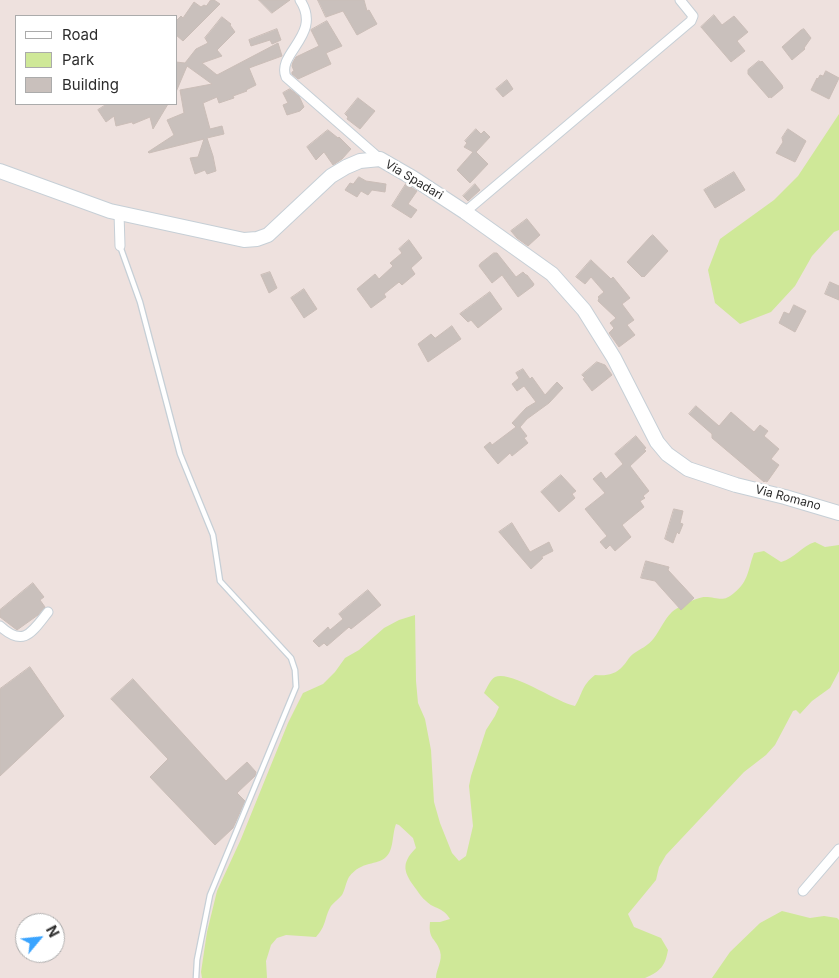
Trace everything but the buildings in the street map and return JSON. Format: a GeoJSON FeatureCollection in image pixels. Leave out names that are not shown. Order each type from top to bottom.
{"type":"FeatureCollection","features":[{"type":"Feature","properties":{"kind":"street"},"geometry":{"type":"LineString","coordinates":[[300,0],[304,7],[306,24],[302,40],[289,55],[284,71],[286,77],[380,159]]}},
{"type":"Feature","properties":{"kind":"street"},"geometry":{"type":"LineString","coordinates":[[465,212],[691,22],[693,16],[680,0]]}},
{"type":"Feature","properties":{"kind":"street","name":"Via Spadari"},"geometry":{"type":"LineString","coordinates":[[0,171],[119,213],[244,240],[257,239],[268,234],[331,176],[346,167],[360,161],[380,159],[465,212],[552,274],[584,310],[614,358],[660,447],[688,469],[736,485]]}},
{"type":"Feature","properties":{"kind":"street"},"geometry":{"type":"LineString","coordinates":[[119,213],[120,246]]}},
{"type":"Feature","properties":{"kind":"street","name":"Via Romano"},"geometry":{"type":"LineString","coordinates":[[736,485],[839,512]]}},
{"type":"Feature","properties":{"kind":"street"},"geometry":{"type":"LineString","coordinates":[[0,626],[16,638],[23,637],[36,627],[48,612]]}},
{"type":"Feature","properties":{"kind":"street"},"geometry":{"type":"LineString","coordinates":[[803,891],[839,849]]}},
{"type":"Feature","properties":{"kind":"lane"},"geometry":{"type":"LineString","coordinates":[[120,246],[140,302],[180,454],[213,535],[220,581],[291,658],[295,670],[296,686],[210,895],[197,960],[196,978]]}},
{"type":"Feature","properties":{"kind":"green space"},"geometry":{"type":"Polygon","coordinates":[[[839,114],[839,230],[834,232],[812,256],[795,286],[771,312],[740,324],[715,303],[708,270],[720,239],[774,200],[798,176],[839,114]]]}},
{"type":"Feature","properties":{"kind":"green space"},"geometry":{"type":"Polygon","coordinates":[[[815,542],[825,547],[839,545],[839,671],[830,688],[812,701],[800,714],[796,710],[793,711],[775,745],[766,755],[744,772],[666,855],[659,867],[656,880],[628,914],[634,927],[661,938],[668,950],[664,964],[655,973],[645,978],[436,978],[441,955],[431,936],[430,922],[450,919],[444,912],[432,906],[419,894],[409,878],[406,864],[416,848],[413,838],[396,824],[389,854],[378,862],[359,868],[349,877],[342,895],[331,906],[322,929],[316,937],[286,935],[277,938],[271,945],[266,961],[267,978],[202,978],[201,972],[207,932],[217,891],[241,839],[288,723],[303,693],[323,684],[345,658],[359,650],[384,628],[399,620],[415,615],[418,703],[425,719],[431,750],[434,802],[452,853],[459,861],[466,856],[473,826],[469,786],[471,776],[486,730],[499,707],[484,693],[493,678],[502,676],[512,678],[575,706],[590,679],[595,675],[610,674],[620,669],[631,656],[652,641],[671,613],[697,599],[705,597],[723,599],[734,593],[743,584],[754,553],[764,551],[781,562],[815,542]]]}},
{"type":"Feature","properties":{"kind":"green space"},"geometry":{"type":"Polygon","coordinates":[[[782,911],[810,918],[824,916],[839,920],[839,978],[712,978],[730,952],[760,923],[782,911]]]}}]}
